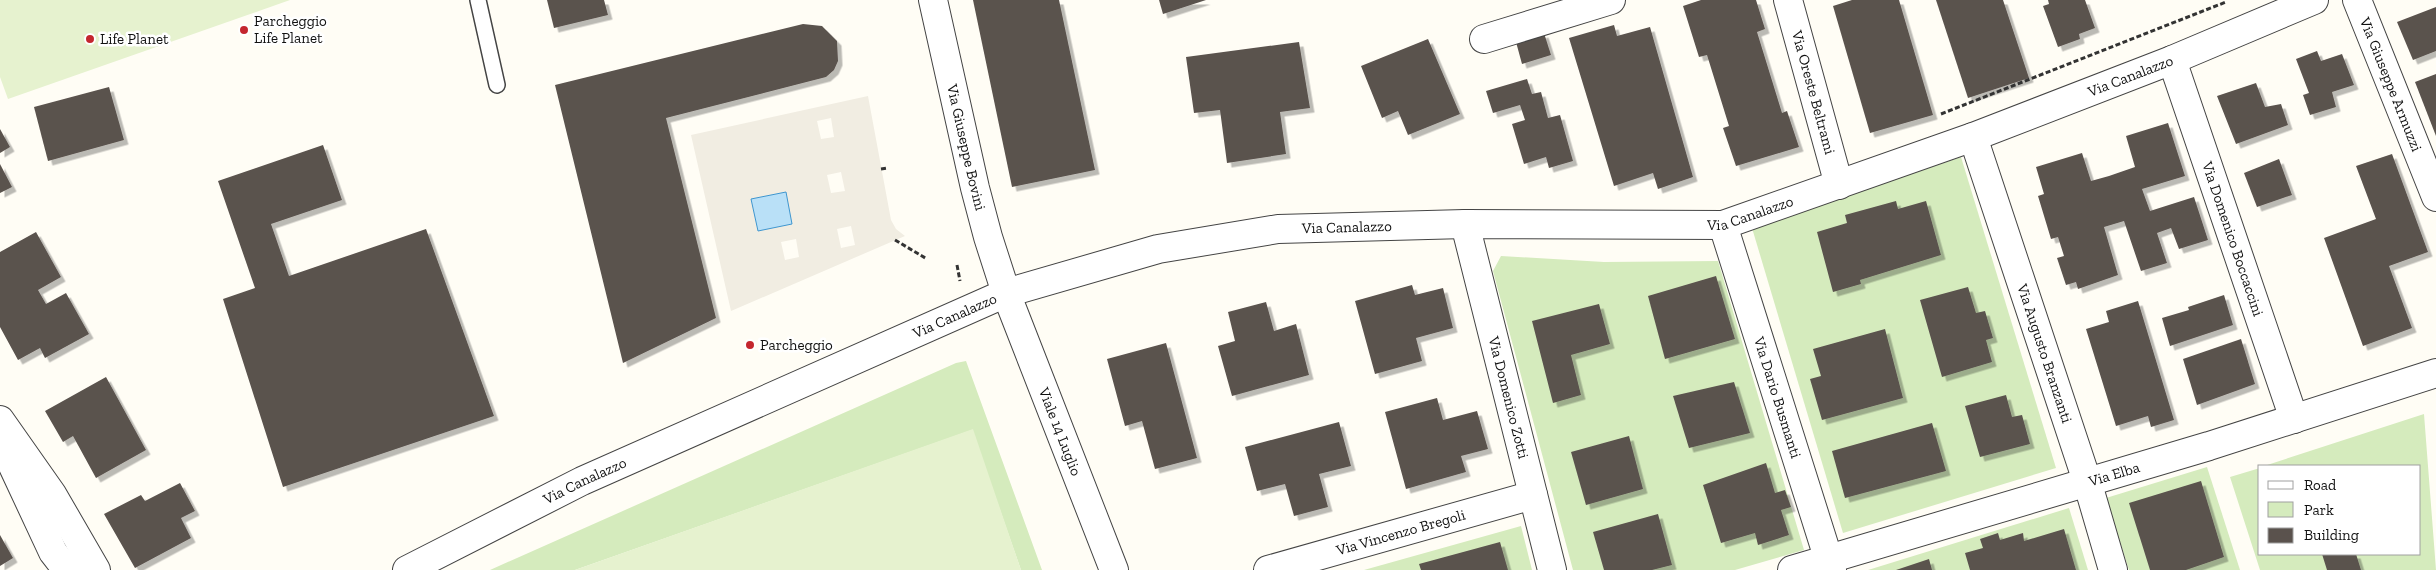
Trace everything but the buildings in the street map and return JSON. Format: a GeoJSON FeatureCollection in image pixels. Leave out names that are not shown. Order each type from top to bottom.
{"type":"FeatureCollection","features":[{"type":"Feature","properties":{"kind":"street","name":"Via Giuseppe Bovini"},"geometry":{"type":"LineString","coordinates":[[933,0],[975,188],[1006,293]]}},
{"type":"Feature","properties":{"kind":"street"},"geometry":{"type":"LineString","coordinates":[[1484,38],[1611,0]]}},
{"type":"Feature","properties":{"kind":"street","name":"Via Oreste Beltrami"},"geometry":{"type":"LineString","coordinates":[[1788,0],[1839,185]]}},
{"type":"Feature","properties":{"kind":"street","name":"Via Canalazzo"},"geometry":{"type":"LineString","coordinates":[[407,570],[582,481],[1006,293],[1158,249],[1278,229],[1465,224],[1723,225],[1974,137],[2172,60],[2314,0]]}},
{"type":"Feature","properties":{"kind":"street","name":"Via Giuseppe Armuzzi"},"geometry":{"type":"LineString","coordinates":[[2357,0],[2436,197]]}},
{"type":"Feature","properties":{"kind":"street","name":"Via Domenico Boccaccini"},"geometry":{"type":"LineString","coordinates":[[2172,60],[2294,419]]}},
{"type":"Feature","properties":{"kind":"street","name":"Via Augusto Branzanti"},"geometry":{"type":"LineString","coordinates":[[1974,137],[2087,481],[2113,570]]}},
{"type":"Feature","properties":{"kind":"street","name":"Via Domenico Zotti"},"geometry":{"type":"LineString","coordinates":[[1465,224],[1552,570]]}},
{"type":"Feature","properties":{"kind":"street","name":"Via Dario Busmanti"},"geometry":{"type":"LineString","coordinates":[[1723,225],[1830,564]]}},
{"type":"Feature","properties":{"kind":"street","name":"Viale 14 Luglio"},"geometry":{"type":"LineString","coordinates":[[1006,293],[1114,570]]}},
{"type":"Feature","properties":{"kind":"street","name":"Via Elba"},"geometry":{"type":"LineString","coordinates":[[1792,570],[1830,564],[2087,481],[2209,446],[2436,373]]}},
{"type":"Feature","properties":{"kind":"street"},"geometry":{"type":"LineString","coordinates":[[0,420],[52,494],[96,570]]}},
{"type":"Feature","properties":{"kind":"street"},"geometry":{"type":"LineString","coordinates":[[0,439],[59,564]]}},
{"type":"Feature","properties":{"kind":"street","name":"Via Vincenzo Bregoli"},"geometry":{"type":"LineString","coordinates":[[1268,570],[1533,495]]}},
{"type":"Feature","properties":{"kind":"lane"},"geometry":{"type":"LineString","coordinates":[[478,0],[497,85]]}},
{"type":"Feature","properties":{"kind":"path"},"geometry":{"type":"LineString","coordinates":[[1938,116],[2232,0]]}},
{"type":"Feature","properties":{"kind":"path"},"geometry":{"type":"LineString","coordinates":[[881,169],[888,168]]}},
{"type":"Feature","properties":{"kind":"path"},"geometry":{"type":"LineString","coordinates":[[895,240],[927,259]]}},
{"type":"Feature","properties":{"kind":"green space","name":"Life Planet"},"geometry":{"type":"Polygon","coordinates":[[[0,0],[290,0],[8,99],[0,77],[0,0]]]}},
{"type":"Feature","properties":{"kind":"green space"},"geometry":{"type":"Polygon","coordinates":[[[1961,157],[2056,468],[1843,533],[1752,228],[1961,157]]]}},
{"type":"Feature","properties":{"kind":"green space"},"geometry":{"type":"Polygon","coordinates":[[[1501,256],[1604,262],[1718,261],[1804,550],[1735,570],[1573,570],[1493,271],[1501,256]]]}},
{"type":"Feature","properties":{"kind":"green space"},"geometry":{"type":"Polygon","coordinates":[[[966,361],[1042,570],[1021,570],[972,430],[575,570],[490,570],[956,363],[966,361]]]}},
{"type":"Feature","properties":{"kind":"green space"},"geometry":{"type":"Polygon","coordinates":[[[2424,414],[2436,570],[2260,570],[2230,477],[2258,469],[2258,555],[2421,555],[2421,465],[2267,465],[2424,414]]]}},
{"type":"Feature","properties":{"kind":"green space"},"geometry":{"type":"Polygon","coordinates":[[[973,429],[1021,570],[575,570],[973,429]]]}},
{"type":"Feature","properties":{"kind":"green space"},"geometry":{"type":"Polygon","coordinates":[[[2207,467],[2240,570],[2129,570],[2106,498],[2207,467]]]}},
{"type":"Feature","properties":{"kind":"green space"},"geometry":{"type":"Polygon","coordinates":[[[2069,508],[2088,570],[1868,570],[2069,508]]]}},
{"type":"Feature","properties":{"kind":"green space"},"geometry":{"type":"Polygon","coordinates":[[[1521,526],[1532,570],[1364,570],[1521,526]]]}},
{"type":"Feature","properties":{"kind":"shaded area"},"geometry":{"type":"Polygon","coordinates":[[[868,96],[891,220],[896,229],[905,236],[731,311],[691,135],[868,96]],[[831,118],[817,121],[821,139],[834,137],[831,118]],[[841,172],[827,175],[831,193],[845,191],[841,172]],[[851,226],[837,229],[841,248],[855,245],[851,226]],[[796,239],[781,242],[785,260],[799,257],[796,239]]]}},
{"type":"Feature","properties":{"kind":"water"},"geometry":{"type":"Polygon","coordinates":[[[786,192],[792,224],[758,231],[751,199],[786,192]]]}},
{"type":"Feature","properties":{"kind":"place","name":"Parcheggio Life Planet"},"geometry":{"type":"Point","coordinates":[244,30]}},
{"type":"Feature","properties":{"kind":"place","name":"Life Planet"},"geometry":{"type":"Point","coordinates":[90,39]}},
{"type":"Feature","properties":{"kind":"place","name":"Parcheggio"},"geometry":{"type":"Point","coordinates":[750,345]}}]}
